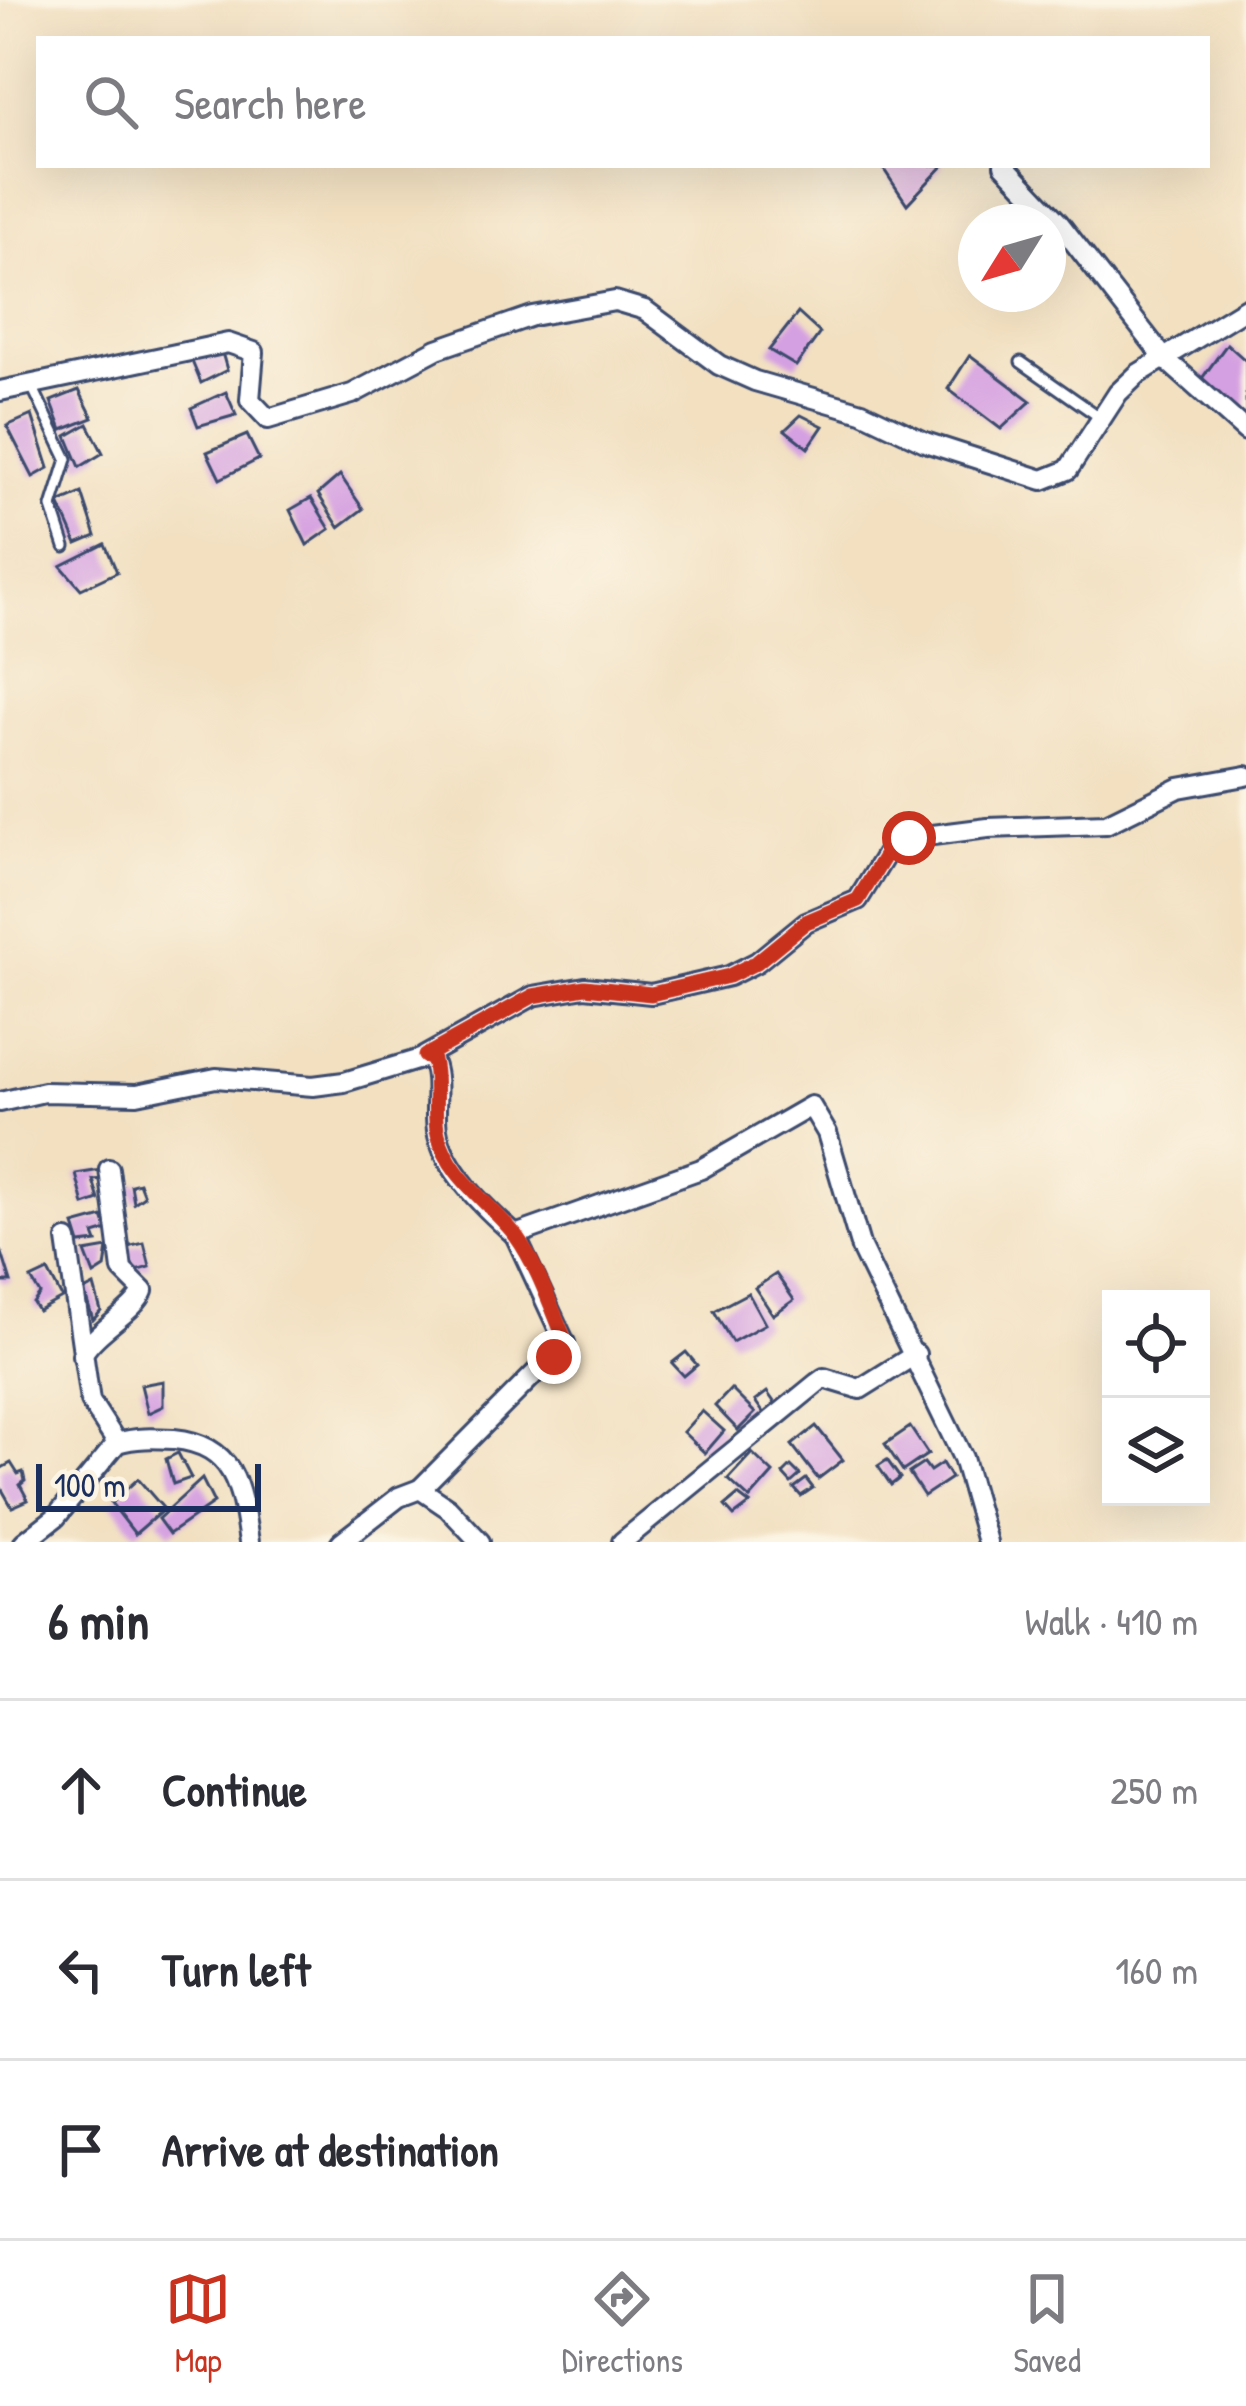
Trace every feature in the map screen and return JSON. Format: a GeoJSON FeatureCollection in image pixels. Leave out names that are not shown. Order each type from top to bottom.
{"type":"FeatureCollection","features":[{"type":"Feature","properties":{"kind":"street"},"geometry":{"type":"LineString","coordinates":[[1007,168],[1059,223],[1164,358],[1246,431]]}},
{"type":"Feature","properties":{"kind":"street"},"geometry":{"type":"LineString","coordinates":[[0,391],[228,343],[254,352],[250,400],[268,419],[352,394],[437,349],[532,316],[615,301],[646,310],[719,365],[755,382],[862,412],[925,442],[1042,480],[1068,470],[1138,374],[1246,308]]}},
{"type":"Feature","properties":{"kind":"street"},"geometry":{"type":"LineString","coordinates":[[0,1102],[44,1092],[136,1094],[216,1078],[286,1088],[344,1082],[425,1056],[547,992],[585,987],[651,994],[729,976],[757,962],[806,922],[858,900],[891,846],[909,838],[988,828],[1106,824],[1179,788],[1246,776]]}},
{"type":"Feature","properties":{"kind":"street"},"geometry":{"type":"LineString","coordinates":[[341,1542],[399,1497],[420,1489],[565,1343],[515,1235],[492,1215],[444,1148],[437,1132],[438,1080],[433,1060],[425,1056]]}},
{"type":"Feature","properties":{"kind":"street"},"geometry":{"type":"LineString","coordinates":[[515,1235],[701,1169],[811,1106],[827,1133],[862,1248],[963,1458],[982,1540]]}},
{"type":"Feature","properties":{"kind":"street"},"geometry":{"type":"LineString","coordinates":[[82,1355],[104,1325],[140,1301],[142,1291],[122,1270],[109,1168]]}},
{"type":"Feature","properties":{"kind":"street"},"geometry":{"type":"LineString","coordinates":[[67,1240],[90,1401],[117,1444]]}},
{"type":"Feature","properties":{"kind":"street"},"geometry":{"type":"LineString","coordinates":[[622,1542],[824,1378],[860,1389],[916,1354]]}},
{"type":"Feature","properties":{"kind":"street"},"geometry":{"type":"LineString","coordinates":[[24,1542],[56,1517],[117,1444],[154,1438],[219,1452],[232,1467],[249,1542]]}},
{"type":"Feature","properties":{"kind":"street"},"geometry":{"type":"LineString","coordinates":[[420,1489],[448,1508],[480,1542]]}},
{"type":"Feature","properties":{"kind":"lane"},"geometry":{"type":"LineString","coordinates":[[1021,362],[1102,418]]}},
{"type":"Feature","properties":{"kind":"lane"},"geometry":{"type":"LineString","coordinates":[[31,384],[67,459],[52,507],[65,547]]}},
{"type":"Feature","properties":{"kind":"building"},"geometry":{"type":"Polygon","coordinates":[[[883,168],[941,168],[907,204],[883,168]]]}},
{"type":"Feature","properties":{"kind":"building"},"geometry":{"type":"Polygon","coordinates":[[[798,313],[820,333],[796,366],[769,350],[798,313]]]}},
{"type":"Feature","properties":{"kind":"building"},"geometry":{"type":"Polygon","coordinates":[[[1227,344],[1246,361],[1246,423],[1200,381],[1227,344]]]}},
{"type":"Feature","properties":{"kind":"building"},"geometry":{"type":"Polygon","coordinates":[[[221,349],[227,370],[201,383],[191,359],[221,349]]]}},
{"type":"Feature","properties":{"kind":"building"},"geometry":{"type":"Polygon","coordinates":[[[970,355],[1031,401],[1001,429],[948,389],[970,355]]]}},
{"type":"Feature","properties":{"kind":"building"},"geometry":{"type":"Polygon","coordinates":[[[79,390],[93,418],[62,430],[51,401],[79,390]]]}},
{"type":"Feature","properties":{"kind":"building"},"geometry":{"type":"Polygon","coordinates":[[[226,392],[236,415],[198,426],[191,408],[226,392]]]}},
{"type":"Feature","properties":{"kind":"building"},"geometry":{"type":"Polygon","coordinates":[[[32,415],[49,468],[33,477],[7,426],[32,415]]]}},
{"type":"Feature","properties":{"kind":"building"},"geometry":{"type":"Polygon","coordinates":[[[801,415],[823,426],[808,448],[785,430],[801,415]]]}},
{"type":"Feature","properties":{"kind":"building"},"geometry":{"type":"Polygon","coordinates":[[[88,424],[103,453],[80,467],[67,436],[88,424]]]}},
{"type":"Feature","properties":{"kind":"building"},"geometry":{"type":"Polygon","coordinates":[[[247,435],[259,459],[220,479],[207,452],[247,435]]]}},
{"type":"Feature","properties":{"kind":"building"},"geometry":{"type":"Polygon","coordinates":[[[340,475],[363,509],[339,527],[318,494],[340,475]]]}},
{"type":"Feature","properties":{"kind":"building"},"geometry":{"type":"Polygon","coordinates":[[[82,493],[96,536],[77,544],[59,503],[82,493]]]}},
{"type":"Feature","properties":{"kind":"building"},"geometry":{"type":"Polygon","coordinates":[[[311,498],[330,529],[307,545],[290,510],[311,498]]]}},
{"type":"Feature","properties":{"kind":"building"},"geometry":{"type":"Polygon","coordinates":[[[105,544],[117,572],[81,589],[61,566],[105,544]]]}},
{"type":"Feature","properties":{"kind":"building"},"geometry":{"type":"Polygon","coordinates":[[[101,1170],[103,1179],[93,1180],[99,1200],[84,1205],[76,1174],[101,1170]]]}},
{"type":"Feature","properties":{"kind":"building"},"geometry":{"type":"Polygon","coordinates":[[[139,1183],[144,1196],[134,1203],[131,1185],[139,1183]]]}},
{"type":"Feature","properties":{"kind":"building"},"geometry":{"type":"Polygon","coordinates":[[[103,1217],[108,1230],[94,1234],[97,1242],[80,1244],[74,1225],[103,1217]]]}},
{"type":"Feature","properties":{"kind":"building"},"geometry":{"type":"Polygon","coordinates":[[[144,1243],[150,1267],[136,1271],[123,1248],[144,1243]]]}},
{"type":"Feature","properties":{"kind":"building"},"geometry":{"type":"Polygon","coordinates":[[[108,1248],[105,1268],[94,1275],[85,1252],[108,1248]]]}},
{"type":"Feature","properties":{"kind":"building"},"geometry":{"type":"Polygon","coordinates":[[[1,1250],[11,1282],[0,1282],[1,1250]]]}},
{"type":"Feature","properties":{"kind":"building"},"geometry":{"type":"Polygon","coordinates":[[[48,1271],[62,1298],[38,1311],[33,1303],[40,1294],[31,1279],[48,1271]]]}},
{"type":"Feature","properties":{"kind":"building"},"geometry":{"type":"Polygon","coordinates":[[[776,1274],[794,1300],[773,1315],[755,1288],[776,1274]]]}},
{"type":"Feature","properties":{"kind":"building"},"geometry":{"type":"Polygon","coordinates":[[[94,1286],[101,1311],[93,1320],[84,1291],[94,1286]]]}},
{"type":"Feature","properties":{"kind":"building"},"geometry":{"type":"Polygon","coordinates":[[[748,1293],[765,1324],[732,1342],[714,1311],[748,1293]]]}},
{"type":"Feature","properties":{"kind":"building"},"geometry":{"type":"Polygon","coordinates":[[[686,1352],[697,1365],[684,1376],[672,1363],[686,1352]]]}},
{"type":"Feature","properties":{"kind":"building"},"geometry":{"type":"Polygon","coordinates":[[[163,1381],[163,1406],[148,1413],[141,1385],[163,1381]]]}},
{"type":"Feature","properties":{"kind":"building"},"geometry":{"type":"Polygon","coordinates":[[[731,1389],[755,1413],[738,1430],[715,1406],[731,1389]]]}},
{"type":"Feature","properties":{"kind":"building"},"geometry":{"type":"Polygon","coordinates":[[[767,1392],[777,1406],[765,1415],[755,1401],[767,1392]]]}},
{"type":"Feature","properties":{"kind":"building"},"geometry":{"type":"Polygon","coordinates":[[[702,1411],[724,1431],[705,1453],[683,1432],[702,1411]]]}},
{"type":"Feature","properties":{"kind":"building"},"geometry":{"type":"Polygon","coordinates":[[[816,1426],[843,1460],[818,1479],[792,1445],[816,1426]]]}},
{"type":"Feature","properties":{"kind":"building"},"geometry":{"type":"Polygon","coordinates":[[[910,1427],[928,1454],[903,1471],[885,1444],[910,1427]]]}},
{"type":"Feature","properties":{"kind":"building"},"geometry":{"type":"Polygon","coordinates":[[[178,1453],[191,1478],[173,1484],[166,1459],[178,1453]]]}},
{"type":"Feature","properties":{"kind":"building"},"geometry":{"type":"Polygon","coordinates":[[[752,1453],[773,1473],[750,1499],[728,1479],[752,1453]]]}},
{"type":"Feature","properties":{"kind":"building"},"geometry":{"type":"Polygon","coordinates":[[[887,1460],[900,1478],[891,1485],[878,1466],[887,1460]]]}},
{"type":"Feature","properties":{"kind":"building"},"geometry":{"type":"Polygon","coordinates":[[[11,1463],[18,1474],[23,1472],[25,1481],[20,1485],[28,1500],[12,1507],[0,1486],[0,1469],[11,1463]]]}},
{"type":"Feature","properties":{"kind":"building"},"geometry":{"type":"Polygon","coordinates":[[[924,1463],[930,1471],[942,1463],[951,1478],[924,1496],[909,1473],[924,1463]]]}},
{"type":"Feature","properties":{"kind":"building"},"geometry":{"type":"Polygon","coordinates":[[[791,1466],[800,1475],[791,1483],[783,1474],[791,1466]]]}},
{"type":"Feature","properties":{"kind":"building"},"geometry":{"type":"Polygon","coordinates":[[[138,1479],[164,1509],[135,1534],[111,1503],[138,1479]]]}},
{"type":"Feature","properties":{"kind":"building"},"geometry":{"type":"Polygon","coordinates":[[[202,1479],[214,1503],[169,1534],[158,1519],[202,1479]]]}},
{"type":"Feature","properties":{"kind":"building"},"geometry":{"type":"Polygon","coordinates":[[[806,1479],[813,1488],[801,1496],[794,1488],[806,1479]]]}},
{"type":"Feature","properties":{"kind":"building"},"geometry":{"type":"Polygon","coordinates":[[[738,1495],[750,1504],[734,1516],[725,1506],[738,1495]]]}},
{"type":"Feature","properties":{"kind":"route"},"geometry":{"type":"LineString","coordinates":[[554,1357],[564,1337],[540,1282],[515,1235],[492,1215],[460,1174],[437,1132],[438,1080],[433,1060],[425,1056],[533,996],[585,987],[651,994],[729,976],[757,962],[806,922],[858,900],[891,846],[909,838]]}}]}
